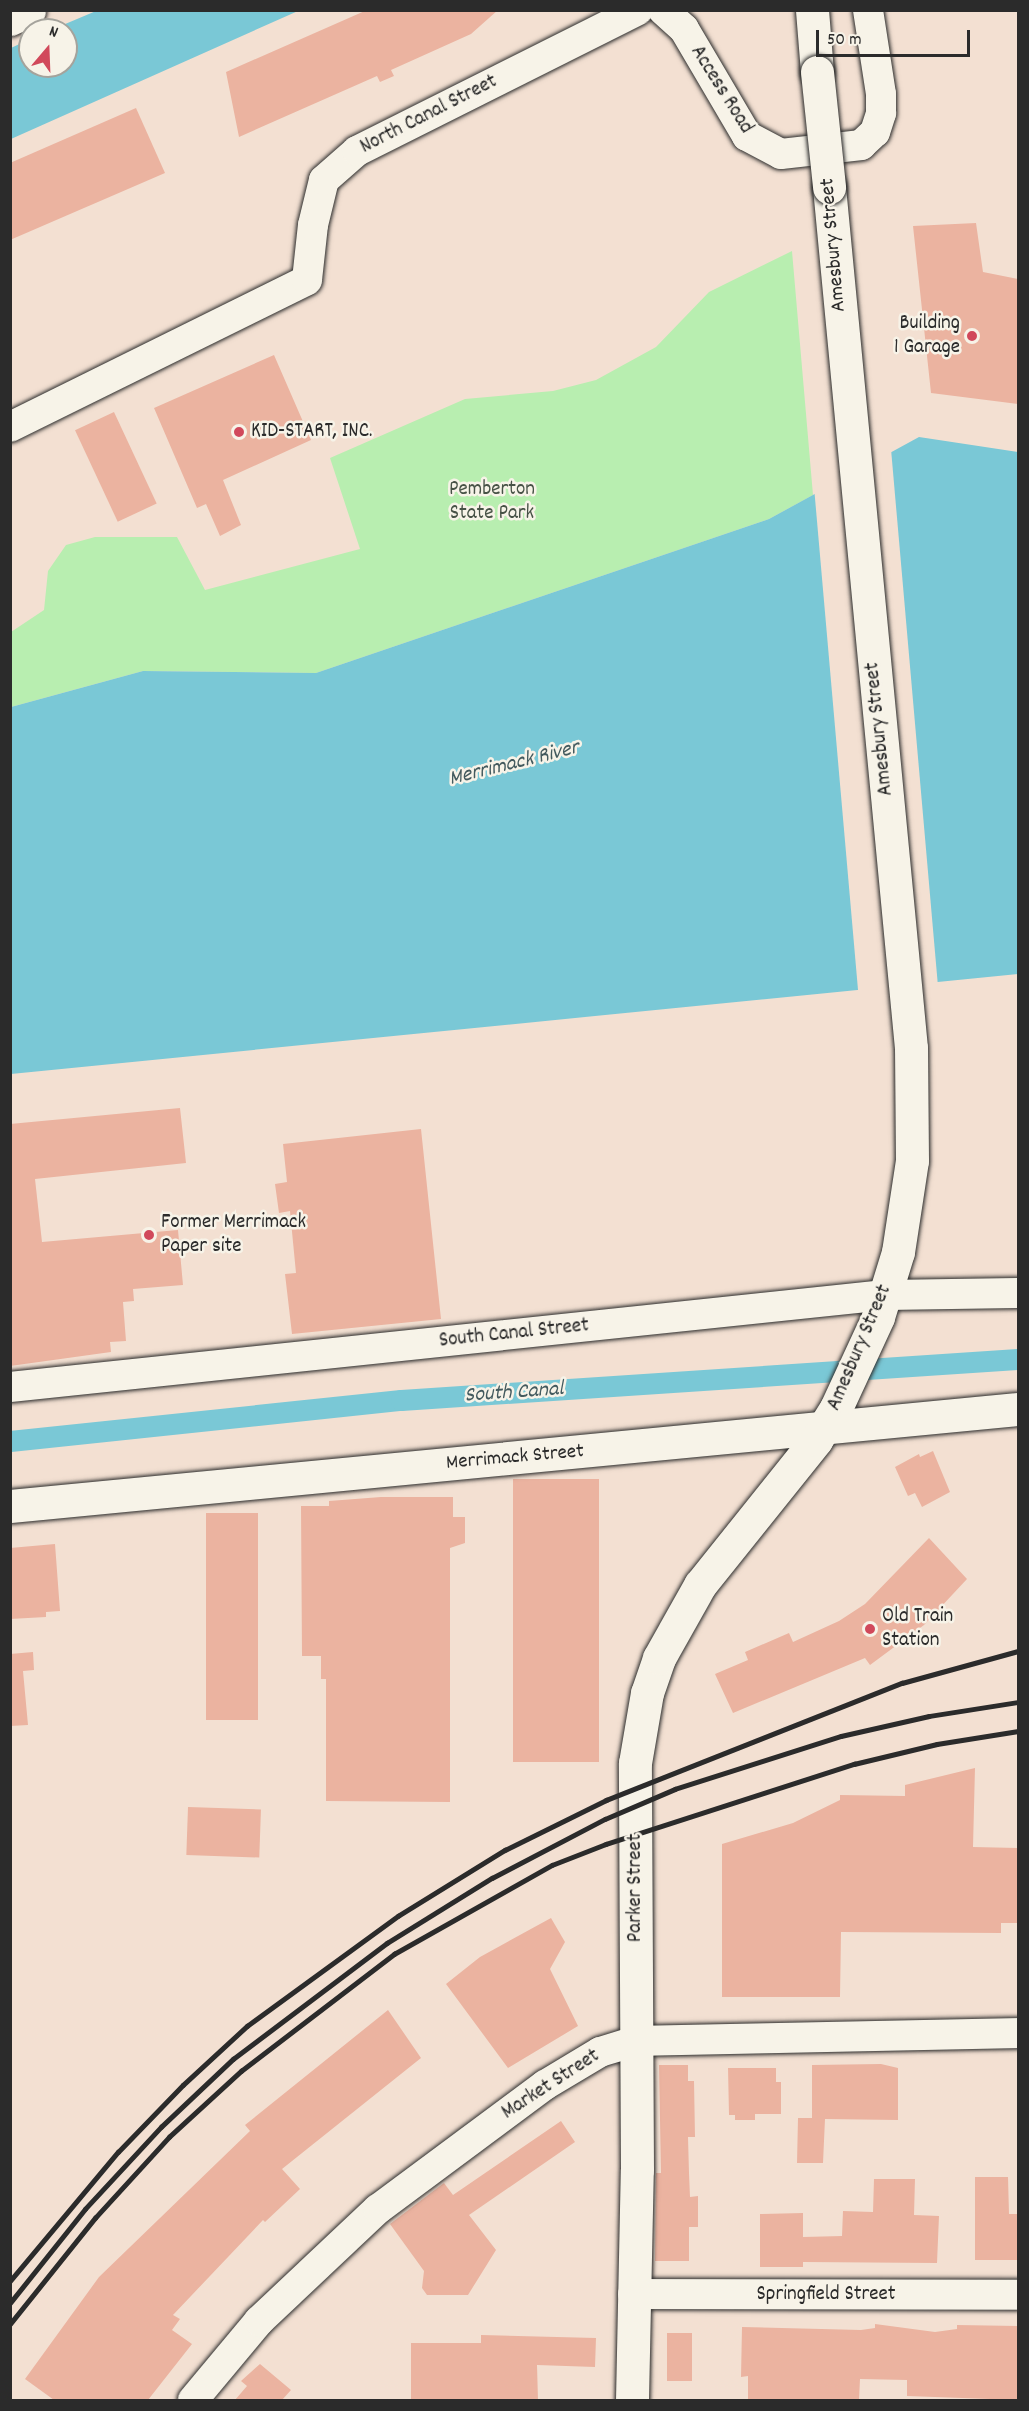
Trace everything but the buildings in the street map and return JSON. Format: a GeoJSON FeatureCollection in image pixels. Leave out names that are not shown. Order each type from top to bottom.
{"type":"FeatureCollection","features":[{"type":"Feature","properties":{"kind":"main road"},"geometry":{"type":"LineString","coordinates":[[10,19],[29,10]]}},
{"type":"Feature","properties":{"kind":"main road","name":"Amesbury Street"},"geometry":{"type":"LineString","coordinates":[[812,10],[837,292],[911,1048],[914,1120],[909,1200],[881,1306],[829,1420]]}},
{"type":"Feature","properties":{"kind":"main road","name":"Merrimack Street"},"geometry":{"type":"LineString","coordinates":[[10,1506],[829,1420],[1018,1409]]}},
{"type":"Feature","properties":{"kind":"main road","name":"Parker Street"},"geometry":{"type":"LineString","coordinates":[[632,2400],[636,2041],[635,1763],[647,1693],[659,1658],[700,1585],[829,1420]]}},
{"type":"Feature","properties":{"kind":"street","name":"North Canal Street"},"geometry":{"type":"LineString","coordinates":[[10,427],[307,280],[313,225],[324,180],[357,151],[638,10]]}},
{"type":"Feature","properties":{"kind":"street","name":"Access Road"},"geometry":{"type":"LineString","coordinates":[[663,10],[684,29],[747,136],[781,154],[861,145],[875,132],[881,113],[881,94],[868,10]]}},
{"type":"Feature","properties":{"kind":"street","name":"South Canal Street"},"geometry":{"type":"LineString","coordinates":[[10,1387],[1018,1293]]}},
{"type":"Feature","properties":{"kind":"street","name":"Market Street"},"geometry":{"type":"LineString","coordinates":[[193,2400],[259,2321],[378,2209],[545,2085],[600,2052],[636,2041],[1018,2033]]}},
{"type":"Feature","properties":{"kind":"street","name":"Springfield Street"},"geometry":{"type":"LineString","coordinates":[[633,2294],[1018,2295]]}},
{"type":"Feature","properties":{"kind":"green space","name":"Pemberton State Park"},"geometry":{"type":"Polygon","coordinates":[[[792,251],[813,495],[769,519],[316,673],[143,671],[11,707],[11,632],[44,610],[48,571],[66,545],[95,537],[177,537],[205,590],[360,549],[330,458],[465,399],[553,391],[596,380],[656,347],[709,292],[792,251]]]}},
{"type":"Feature","properties":{"kind":"water"},"geometry":{"type":"Polygon","coordinates":[[[96,10],[298,11],[11,139],[11,48],[18,45],[18,78],[78,78],[78,19],[96,10]]]}},
{"type":"Feature","properties":{"kind":"water","name":"Merrimack River"},"geometry":{"type":"Polygon","coordinates":[[[919,437],[1018,452],[1018,974],[11,1074],[11,707],[143,671],[316,673],[769,519],[919,437]]]}},
{"type":"Feature","properties":{"kind":"pier"},"geometry":{"type":"Polygon","coordinates":[[[891,449],[938,984],[858,991],[811,456],[891,449]]]}},
{"type":"Feature","properties":{"kind":"waterway","name":"South Canal"},"geometry":{"type":"LineString","coordinates":[[10,1441],[401,1400],[1018,1359]]}},
{"type":"Feature","properties":{"kind":"railway"},"geometry":{"type":"LineString","coordinates":[[10,2281],[118,2152],[183,2085],[247,2026],[398,1916],[505,1850],[606,1800],[902,1683],[1018,1651]]}},
{"type":"Feature","properties":{"kind":"railway"},"geometry":{"type":"LineString","coordinates":[[10,2303],[85,2209],[161,2127],[233,2059],[387,1943],[492,1878],[605,1819],[675,1789],[841,1736],[929,1716],[1018,1702]]}},
{"type":"Feature","properties":{"kind":"railway"},"geometry":{"type":"LineString","coordinates":[[10,2324],[95,2218],[169,2137],[241,2071],[394,1954],[552,1865],[606,1844],[854,1764],[937,1744],[1018,1731]]}},
{"type":"Feature","properties":{"kind":"place","name":"Building 1 Garage"},"geometry":{"type":"Point","coordinates":[972,336]}},
{"type":"Feature","properties":{"kind":"place","name":"KID-START, INC."},"geometry":{"type":"Point","coordinates":[239,432]}},
{"type":"Feature","properties":{"kind":"place","name":"Former Merrimack Paper site"},"geometry":{"type":"Point","coordinates":[149,1235]}},
{"type":"Feature","properties":{"kind":"place","name":"Old Train Station"},"geometry":{"type":"Point","coordinates":[870,1629]}}]}
